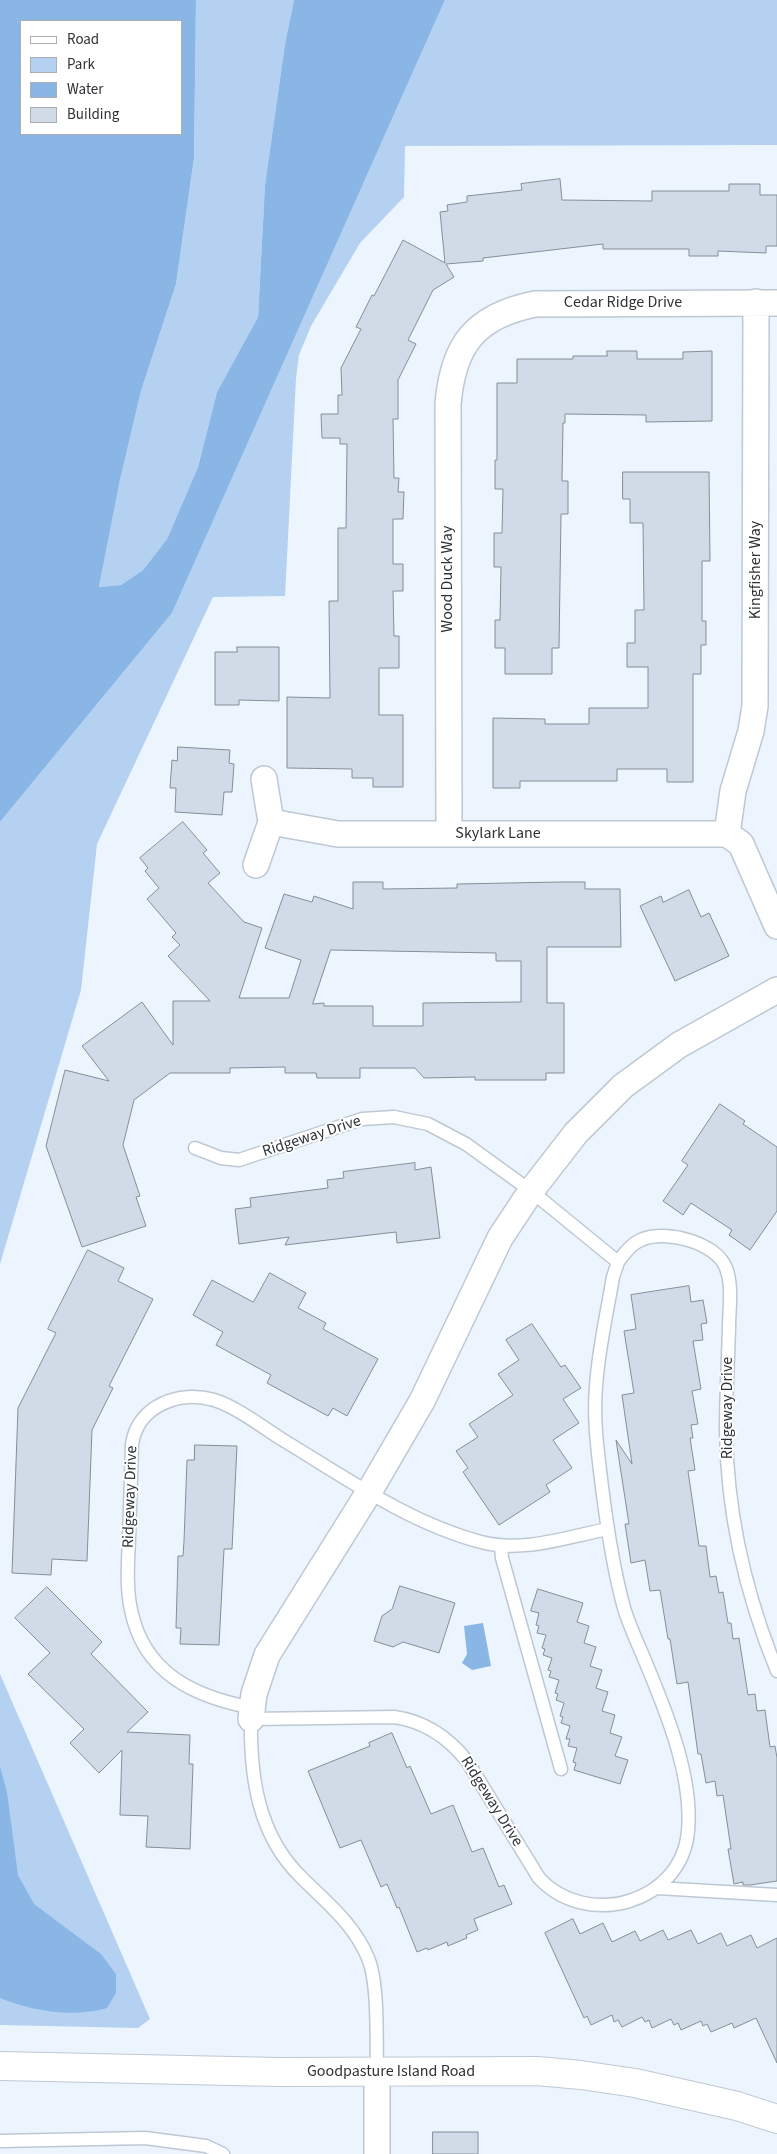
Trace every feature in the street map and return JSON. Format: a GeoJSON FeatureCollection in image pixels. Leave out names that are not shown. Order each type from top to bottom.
{"type":"FeatureCollection","features":[{"type":"Feature","properties":{"kind":"street","name":"Cedar Ridge Drive"},"geometry":{"type":"LineString","coordinates":[[475,331],[508,310],[535,304],[767,302]]}},
{"type":"Feature","properties":{"kind":"street","name":"Kingfisher Way"},"geometry":{"type":"LineString","coordinates":[[727,834],[733,791],[749,739],[755,706],[767,302]]}},
{"type":"Feature","properties":{"kind":"street","name":"Wood Duck Way"},"geometry":{"type":"LineString","coordinates":[[449,834],[448,404],[455,363],[460,352],[475,331]]}},
{"type":"Feature","properties":{"kind":"street"},"geometry":{"type":"LineString","coordinates":[[256,865],[271,822],[264,779]]}},
{"type":"Feature","properties":{"kind":"street","name":"Skylark Lane"},"geometry":{"type":"LineString","coordinates":[[271,822],[338,834],[727,834]]}},
{"type":"Feature","properties":{"kind":"street"},"geometry":{"type":"LineString","coordinates":[[727,834],[741,844],[777,926]]}},
{"type":"Feature","properties":{"kind":"street"},"geometry":{"type":"LineString","coordinates":[[252,1713],[260,1672],[276,1639],[369,1492],[422,1401],[500,1238],[531,1191],[576,1133],[623,1086],[679,1045],[777,990]]}},
{"type":"Feature","properties":{"kind":"street","name":"Goodpasture Island Road"},"geometry":{"type":"LineString","coordinates":[[0,2066],[279,2072],[537,2071],[634,2083],[728,2104],[777,2119]]}},
{"type":"Feature","properties":{"kind":"street"},"geometry":{"type":"LineString","coordinates":[[377,2071],[377,2154]]}},
{"type":"Feature","properties":{"kind":"lane","name":"Ridgeway Drive"},"geometry":{"type":"LineString","coordinates":[[195,1148],[221,1158],[239,1160],[356,1121],[378,1118],[411,1120],[428,1124],[466,1144],[531,1191],[618,1262]]}},
{"type":"Feature","properties":{"kind":"lane","name":"Ridgeway Drive"},"geometry":{"type":"LineString","coordinates":[[608,1528],[537,1544],[501,1546],[483,1542],[437,1528],[369,1492],[215,1400],[196,1397],[171,1400],[148,1413],[136,1427],[132,1444],[128,1576],[131,1610],[139,1635],[153,1658],[179,1683],[213,1699],[252,1713],[408,1719],[448,1741],[467,1760],[529,1863],[539,1878],[554,1892],[580,1902],[606,1905],[633,1900],[656,1888],[674,1872],[683,1857],[688,1830],[687,1797],[681,1766],[665,1712],[624,1608],[608,1528],[595,1426],[595,1389],[613,1277],[618,1262],[634,1244],[651,1236],[659,1236],[700,1243],[710,1249],[726,1267],[730,1292],[726,1432],[730,1486],[742,1559],[753,1603],[777,1671]]}},
{"type":"Feature","properties":{"kind":"lane"},"geometry":{"type":"LineString","coordinates":[[501,1546],[502,1558],[561,1769]]}},
{"type":"Feature","properties":{"kind":"lane"},"geometry":{"type":"LineString","coordinates":[[252,1713],[250,1749],[256,1795],[272,1839],[299,1875],[333,1906],[347,1923],[369,1959],[374,1975],[377,2071]]}},
{"type":"Feature","properties":{"kind":"lane"},"geometry":{"type":"LineString","coordinates":[[656,1888],[777,1896]]}},
{"type":"Feature","properties":{"kind":"lane"},"geometry":{"type":"LineString","coordinates":[[0,2142],[145,2138],[206,2146],[223,2154]]}},
{"type":"Feature","properties":{"kind":"green space"},"geometry":{"type":"Polygon","coordinates":[[[196,0],[294,0],[285,44],[265,185],[258,317],[217,392],[198,467],[167,539],[143,570],[121,585],[99,587],[120,480],[141,391],[176,284],[194,158],[196,0]]]}},
{"type":"Feature","properties":{"kind":"green space"},"geometry":{"type":"Polygon","coordinates":[[[445,0],[777,0],[777,145],[405,146],[404,197],[360,243],[311,326],[299,355],[296,378],[285,596],[213,597],[97,844],[81,990],[0,1264],[0,822],[172,613],[445,0]]]}},
{"type":"Feature","properties":{"kind":"green space"},"geometry":{"type":"Polygon","coordinates":[[[0,1674],[150,2019],[138,2028],[0,2025],[0,1674]]]}},
{"type":"Feature","properties":{"kind":"water"},"geometry":{"type":"Polygon","coordinates":[[[0,0],[196,0],[194,158],[176,284],[141,391],[120,480],[99,587],[121,585],[143,570],[167,539],[198,467],[217,392],[258,317],[265,185],[285,44],[294,0],[445,0],[172,613],[0,822],[0,0]]]}},
{"type":"Feature","properties":{"kind":"water"},"geometry":{"type":"Polygon","coordinates":[[[483,1623],[491,1666],[472,1670],[462,1663],[467,1654],[464,1626],[483,1623]]]}},
{"type":"Feature","properties":{"kind":"water"},"geometry":{"type":"Polygon","coordinates":[[[0,1767],[7,1792],[18,1875],[34,1904],[101,1954],[116,1974],[116,1993],[107,2008],[94,2011],[53,2012],[39,2010],[0,1998],[0,1767]]]}},
{"type":"Feature","properties":{"kind":"building"},"geometry":{"type":"Polygon","coordinates":[[[560,179],[562,200],[652,201],[652,191],[729,191],[729,184],[760,184],[760,195],[777,195],[777,246],[766,246],[766,253],[718,251],[718,256],[689,256],[689,249],[603,249],[603,244],[483,258],[483,261],[446,264],[454,277],[433,290],[408,340],[416,344],[398,380],[398,419],[393,419],[394,478],[399,478],[398,492],[404,492],[403,519],[393,519],[393,564],[403,564],[403,591],[393,591],[394,636],[399,636],[399,668],[379,668],[379,715],[403,715],[403,787],[373,787],[373,778],[352,778],[352,769],[287,768],[287,697],[330,698],[329,601],[338,601],[338,528],[346,528],[347,444],[340,444],[340,438],[322,438],[321,414],[338,414],[338,395],[342,395],[341,368],[361,329],[356,327],[403,240],[445,263],[440,212],[448,211],[447,205],[467,202],[467,196],[522,190],[521,184],[560,179]]]}},
{"type":"Feature","properties":{"kind":"building"},"geometry":{"type":"Polygon","coordinates":[[[607,351],[637,351],[637,359],[683,359],[683,352],[712,351],[712,421],[646,422],[646,415],[565,414],[565,423],[563,423],[562,481],[568,481],[568,514],[561,514],[559,648],[552,648],[552,674],[505,674],[505,648],[495,648],[495,620],[500,620],[501,567],[494,567],[494,533],[502,533],[503,489],[495,489],[497,383],[517,383],[517,359],[573,359],[573,356],[607,356],[607,351]]]}},
{"type":"Feature","properties":{"kind":"building"},"geometry":{"type":"Polygon","coordinates":[[[623,472],[709,472],[710,561],[702,561],[702,621],[706,621],[706,645],[701,645],[701,674],[693,674],[693,782],[667,782],[667,769],[617,769],[617,781],[520,781],[520,788],[493,788],[493,718],[545,719],[545,724],[589,724],[589,708],[648,708],[648,667],[627,667],[627,643],[635,643],[635,610],[644,610],[643,523],[630,523],[630,499],[623,499],[623,472]]]}},
{"type":"Feature","properties":{"kind":"building"},"geometry":{"type":"Polygon","coordinates":[[[237,647],[279,647],[279,701],[239,700],[239,705],[215,705],[215,652],[237,652],[237,647]]]}},
{"type":"Feature","properties":{"kind":"building"},"geometry":{"type":"Polygon","coordinates":[[[178,747],[230,750],[229,763],[234,764],[232,792],[224,792],[222,815],[175,812],[176,788],[170,788],[172,760],[177,761],[178,747]]]}},
{"type":"Feature","properties":{"kind":"building"},"geometry":{"type":"Polygon","coordinates":[[[183,822],[207,850],[203,853],[220,873],[208,883],[244,922],[262,928],[239,998],[289,998],[301,960],[265,948],[284,894],[312,902],[314,896],[353,909],[353,882],[383,882],[383,889],[457,888],[457,884],[585,882],[585,889],[620,889],[621,947],[547,947],[547,1003],[564,1003],[564,1073],[546,1073],[546,1080],[475,1080],[475,1077],[424,1078],[415,1068],[360,1068],[360,1078],[317,1078],[316,1073],[285,1073],[285,1067],[230,1068],[230,1073],[170,1073],[134,1100],[123,1145],[140,1196],[136,1197],[146,1226],[82,1247],[46,1146],[65,1070],[109,1081],[82,1046],[142,1002],[173,1045],[173,1001],[210,1001],[168,956],[180,945],[172,937],[176,933],[147,899],[159,888],[145,871],[148,868],[140,858],[183,822]],[[331,950],[313,1004],[324,1003],[324,1006],[373,1006],[373,1026],[423,1026],[423,1003],[521,1002],[521,961],[496,961],[496,953],[331,950]]]}},
{"type":"Feature","properties":{"kind":"building"},"geometry":{"type":"Polygon","coordinates":[[[689,890],[701,917],[709,913],[729,956],[675,981],[640,906],[661,896],[663,902],[689,890]]]}},
{"type":"Feature","properties":{"kind":"building"},"geometry":{"type":"Polygon","coordinates":[[[720,1104],[745,1121],[743,1124],[777,1147],[777,1211],[750,1250],[729,1235],[732,1230],[691,1203],[683,1215],[663,1201],[688,1165],[682,1161],[720,1104]]]}},
{"type":"Feature","properties":{"kind":"building"},"geometry":{"type":"Polygon","coordinates":[[[415,1163],[415,1170],[431,1167],[440,1238],[397,1243],[396,1232],[285,1245],[289,1237],[239,1244],[235,1209],[251,1207],[250,1198],[328,1188],[327,1180],[344,1178],[343,1172],[415,1163]]]}},
{"type":"Feature","properties":{"kind":"building"},"geometry":{"type":"Polygon","coordinates":[[[88,1250],[124,1268],[118,1281],[153,1299],[109,1386],[113,1388],[92,1430],[87,1561],[52,1559],[51,1575],[12,1573],[18,1408],[56,1333],[48,1329],[88,1250]]]}},
{"type":"Feature","properties":{"kind":"building"},"geometry":{"type":"Polygon","coordinates":[[[270,1273],[306,1293],[298,1308],[326,1323],[323,1329],[378,1359],[347,1416],[333,1408],[328,1416],[267,1383],[271,1375],[216,1345],[223,1332],[193,1315],[212,1280],[253,1302],[270,1273]]]}},
{"type":"Feature","properties":{"kind":"building"},"geometry":{"type":"Polygon","coordinates":[[[689,1286],[691,1302],[703,1300],[707,1323],[701,1324],[703,1340],[693,1341],[701,1389],[692,1391],[698,1424],[691,1425],[693,1438],[690,1438],[695,1470],[688,1471],[699,1546],[706,1546],[710,1577],[716,1576],[719,1593],[723,1592],[728,1623],[731,1623],[733,1639],[739,1638],[748,1695],[755,1694],[757,1711],[765,1710],[770,1747],[775,1746],[777,1758],[777,1881],[750,1885],[743,1885],[743,1882],[734,1884],[728,1849],[731,1849],[723,1795],[717,1796],[715,1781],[706,1783],[701,1754],[698,1754],[688,1682],[677,1684],[660,1590],[650,1591],[645,1560],[631,1563],[625,1524],[629,1524],[616,1440],[632,1464],[622,1395],[634,1393],[624,1331],[636,1329],[631,1295],[689,1286]]]}},
{"type":"Feature","properties":{"kind":"building"},"geometry":{"type":"Polygon","coordinates":[[[532,1324],[561,1367],[565,1365],[581,1388],[563,1399],[579,1423],[553,1440],[572,1468],[546,1485],[550,1492],[499,1525],[463,1472],[468,1468],[456,1451],[478,1437],[469,1424],[513,1395],[498,1374],[519,1360],[506,1340],[532,1324]]]}},
{"type":"Feature","properties":{"kind":"building"},"geometry":{"type":"Polygon","coordinates":[[[195,1445],[237,1446],[232,1549],[224,1549],[219,1645],[180,1644],[181,1628],[176,1628],[178,1556],[183,1556],[187,1460],[194,1460],[195,1445]]]}},
{"type":"Feature","properties":{"kind":"building"},"geometry":{"type":"Polygon","coordinates":[[[400,1586],[455,1603],[439,1653],[403,1642],[393,1647],[374,1641],[382,1616],[392,1609],[400,1586]]]}},
{"type":"Feature","properties":{"kind":"building"},"geometry":{"type":"Polygon","coordinates":[[[47,1587],[102,1642],[91,1654],[148,1712],[127,1732],[190,1735],[189,1764],[193,1764],[190,1849],[146,1847],[148,1816],[120,1815],[122,1750],[99,1773],[70,1743],[84,1729],[28,1674],[50,1653],[15,1618],[47,1587]]]}},
{"type":"Feature","properties":{"kind":"building"},"geometry":{"type":"Polygon","coordinates":[[[538,1589],[583,1603],[577,1622],[589,1626],[584,1643],[596,1647],[590,1666],[602,1670],[596,1688],[608,1692],[602,1711],[615,1715],[610,1733],[622,1737],[615,1756],[628,1760],[620,1784],[574,1770],[576,1763],[573,1762],[577,1748],[568,1746],[570,1739],[566,1739],[570,1726],[561,1723],[563,1717],[560,1716],[564,1703],[556,1700],[558,1694],[555,1693],[559,1680],[549,1677],[551,1671],[548,1670],[552,1658],[543,1655],[545,1649],[542,1648],[546,1635],[537,1633],[539,1626],[536,1625],[539,1613],[531,1611],[538,1589]]]}},
{"type":"Feature","properties":{"kind":"building"},"geometry":{"type":"Polygon","coordinates":[[[392,1733],[407,1768],[410,1766],[431,1814],[453,1805],[472,1852],[483,1848],[499,1887],[504,1885],[512,1904],[474,1919],[478,1930],[466,1935],[467,1938],[448,1946],[447,1942],[428,1950],[427,1948],[417,1952],[399,1907],[397,1908],[387,1884],[381,1887],[361,1840],[340,1848],[308,1771],[370,1746],[369,1743],[392,1733]]]}},
{"type":"Feature","properties":{"kind":"building"},"geometry":{"type":"Polygon","coordinates":[[[573,1919],[580,1934],[603,1923],[612,1942],[635,1931],[640,1941],[663,1930],[668,1940],[691,1930],[698,1944],[721,1933],[727,1946],[751,1935],[757,1948],[777,1938],[777,2063],[756,2018],[734,2028],[732,2023],[711,2032],[707,2024],[703,2026],[701,2021],[681,2030],[678,2023],[674,2025],[671,2019],[652,2028],[649,2020],[645,2022],[642,2017],[622,2027],[618,2020],[614,2022],[612,2015],[591,2025],[587,2016],[584,2018],[545,1933],[573,1919]]]}},
{"type":"Feature","properties":{"kind":"building"},"geometry":{"type":"Polygon","coordinates":[[[433,2132],[478,2132],[478,2154],[433,2154],[433,2132]]]}}]}
